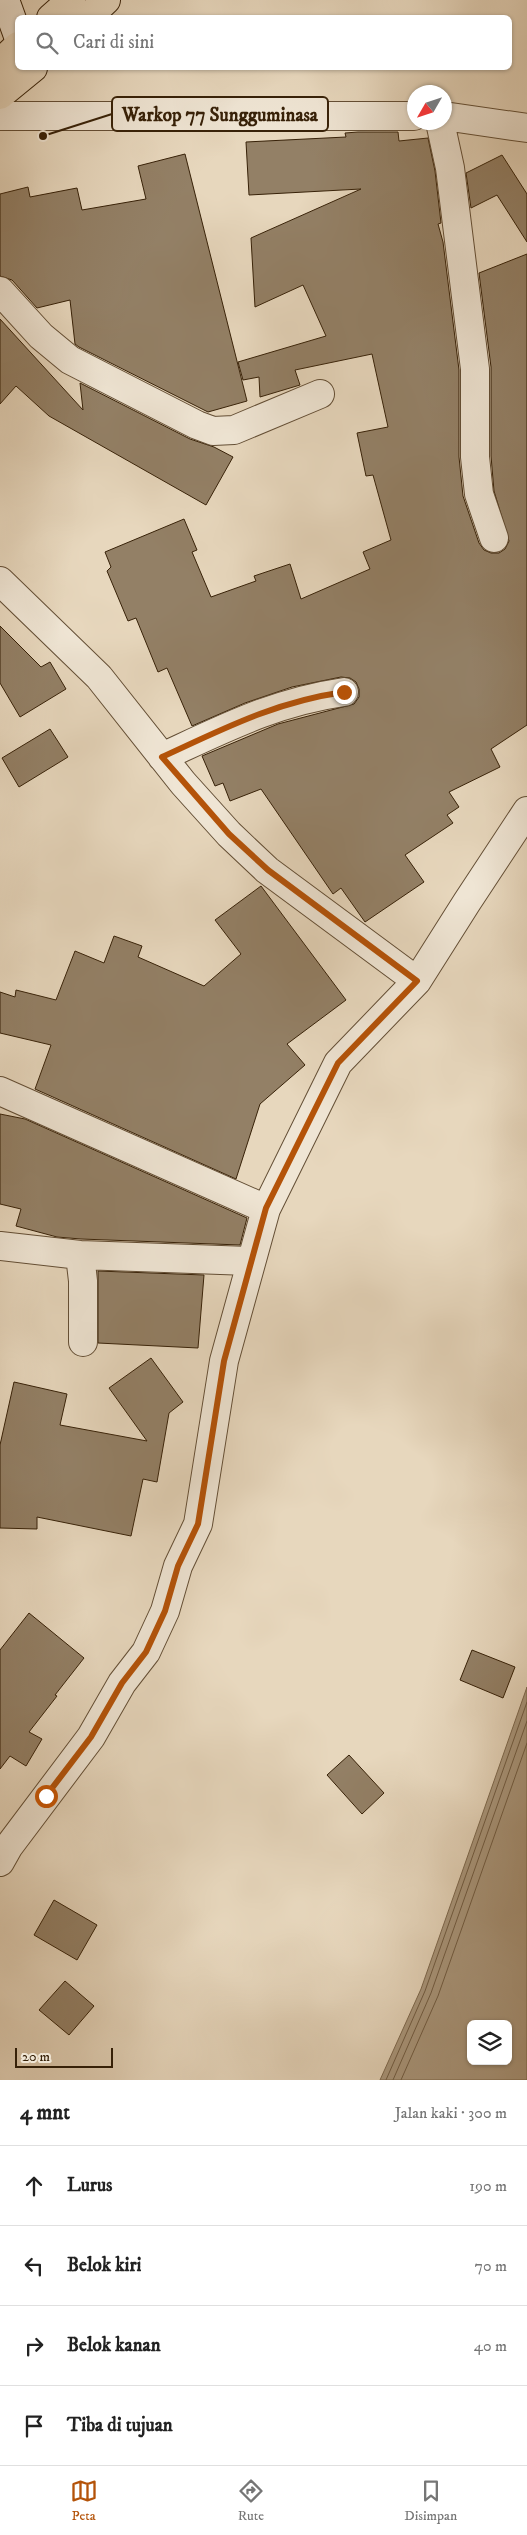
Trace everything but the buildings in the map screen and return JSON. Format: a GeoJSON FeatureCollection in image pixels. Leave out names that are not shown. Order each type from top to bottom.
{"type":"FeatureCollection","features":[{"type":"Feature","properties":{"kind":"highway"},"geometry":{"type":"LineString","coordinates":[[54,15],[71,0]]}},
{"type":"Feature","properties":{"kind":"highway"},"geometry":{"type":"LineString","coordinates":[[90,15],[106,0]]}},
{"type":"Feature","properties":{"kind":"highway"},"geometry":{"type":"LineString","coordinates":[[0,63],[15,49]]}},
{"type":"Feature","properties":{"kind":"highway"},"geometry":{"type":"LineString","coordinates":[[0,95],[30,70]]}},
{"type":"Feature","properties":{"kind":"street"},"geometry":{"type":"LineString","coordinates":[[5,0],[15,28]]}},
{"type":"Feature","properties":{"kind":"street"},"geometry":{"type":"LineString","coordinates":[[0,116],[407,116]]}},
{"type":"Feature","properties":{"kind":"street"},"geometry":{"type":"LineString","coordinates":[[452,117],[527,128]]}},
{"type":"Feature","properties":{"kind":"street"},"geometry":{"type":"LineString","coordinates":[[442,130],[450,168],[475,369],[475,457],[479,494],[494,538]]}},
{"type":"Feature","properties":{"kind":"street"},"geometry":{"type":"LineString","coordinates":[[0,291],[41,336],[70,360],[197,425],[213,431],[234,430],[320,394]]}},
{"type":"Feature","properties":{"kind":"street"},"geometry":{"type":"LineString","coordinates":[[0,582],[99,677],[162,757],[229,834],[268,870],[417,981]]}},
{"type":"Feature","properties":{"kind":"street"},"geometry":{"type":"LineString","coordinates":[[162,757],[266,710],[307,697],[344,692]]}},
{"type":"Feature","properties":{"kind":"street"},"geometry":{"type":"LineString","coordinates":[[0,1862],[9,1846],[91,1737],[122,1683],[146,1652],[165,1611],[178,1566],[198,1524],[224,1361],[266,1208],[338,1063],[417,981],[527,812]]}},
{"type":"Feature","properties":{"kind":"street"},"geometry":{"type":"LineString","coordinates":[[0,1091],[266,1208]]}},
{"type":"Feature","properties":{"kind":"street"},"geometry":{"type":"LineString","coordinates":[[0,1246],[80,1254],[250,1262]]}},
{"type":"Feature","properties":{"kind":"street"},"geometry":{"type":"LineString","coordinates":[[80,1254],[83,1281],[83,1342]]}},
{"type":"Feature","properties":{"kind":"water"},"geometry":{"type":"Polygon","coordinates":[[[527,1687],[527,2080],[380,2080],[421,1989],[527,1687]]]}},
{"type":"Feature","properties":{"kind":"place","name":"Warkop 77 Sungguminasa"},"geometry":{"type":"Point","coordinates":[43,136]}},
{"type":"Feature","properties":{"kind":"route"},"geometry":{"type":"LineString","coordinates":[[46,1796],[68,1770],[91,1737],[122,1683],[146,1652],[165,1611],[178,1566],[198,1524],[224,1361],[266,1208],[338,1063],[417,981],[268,870],[229,834],[162,757],[266,710],[307,697],[344,692]]}}]}
